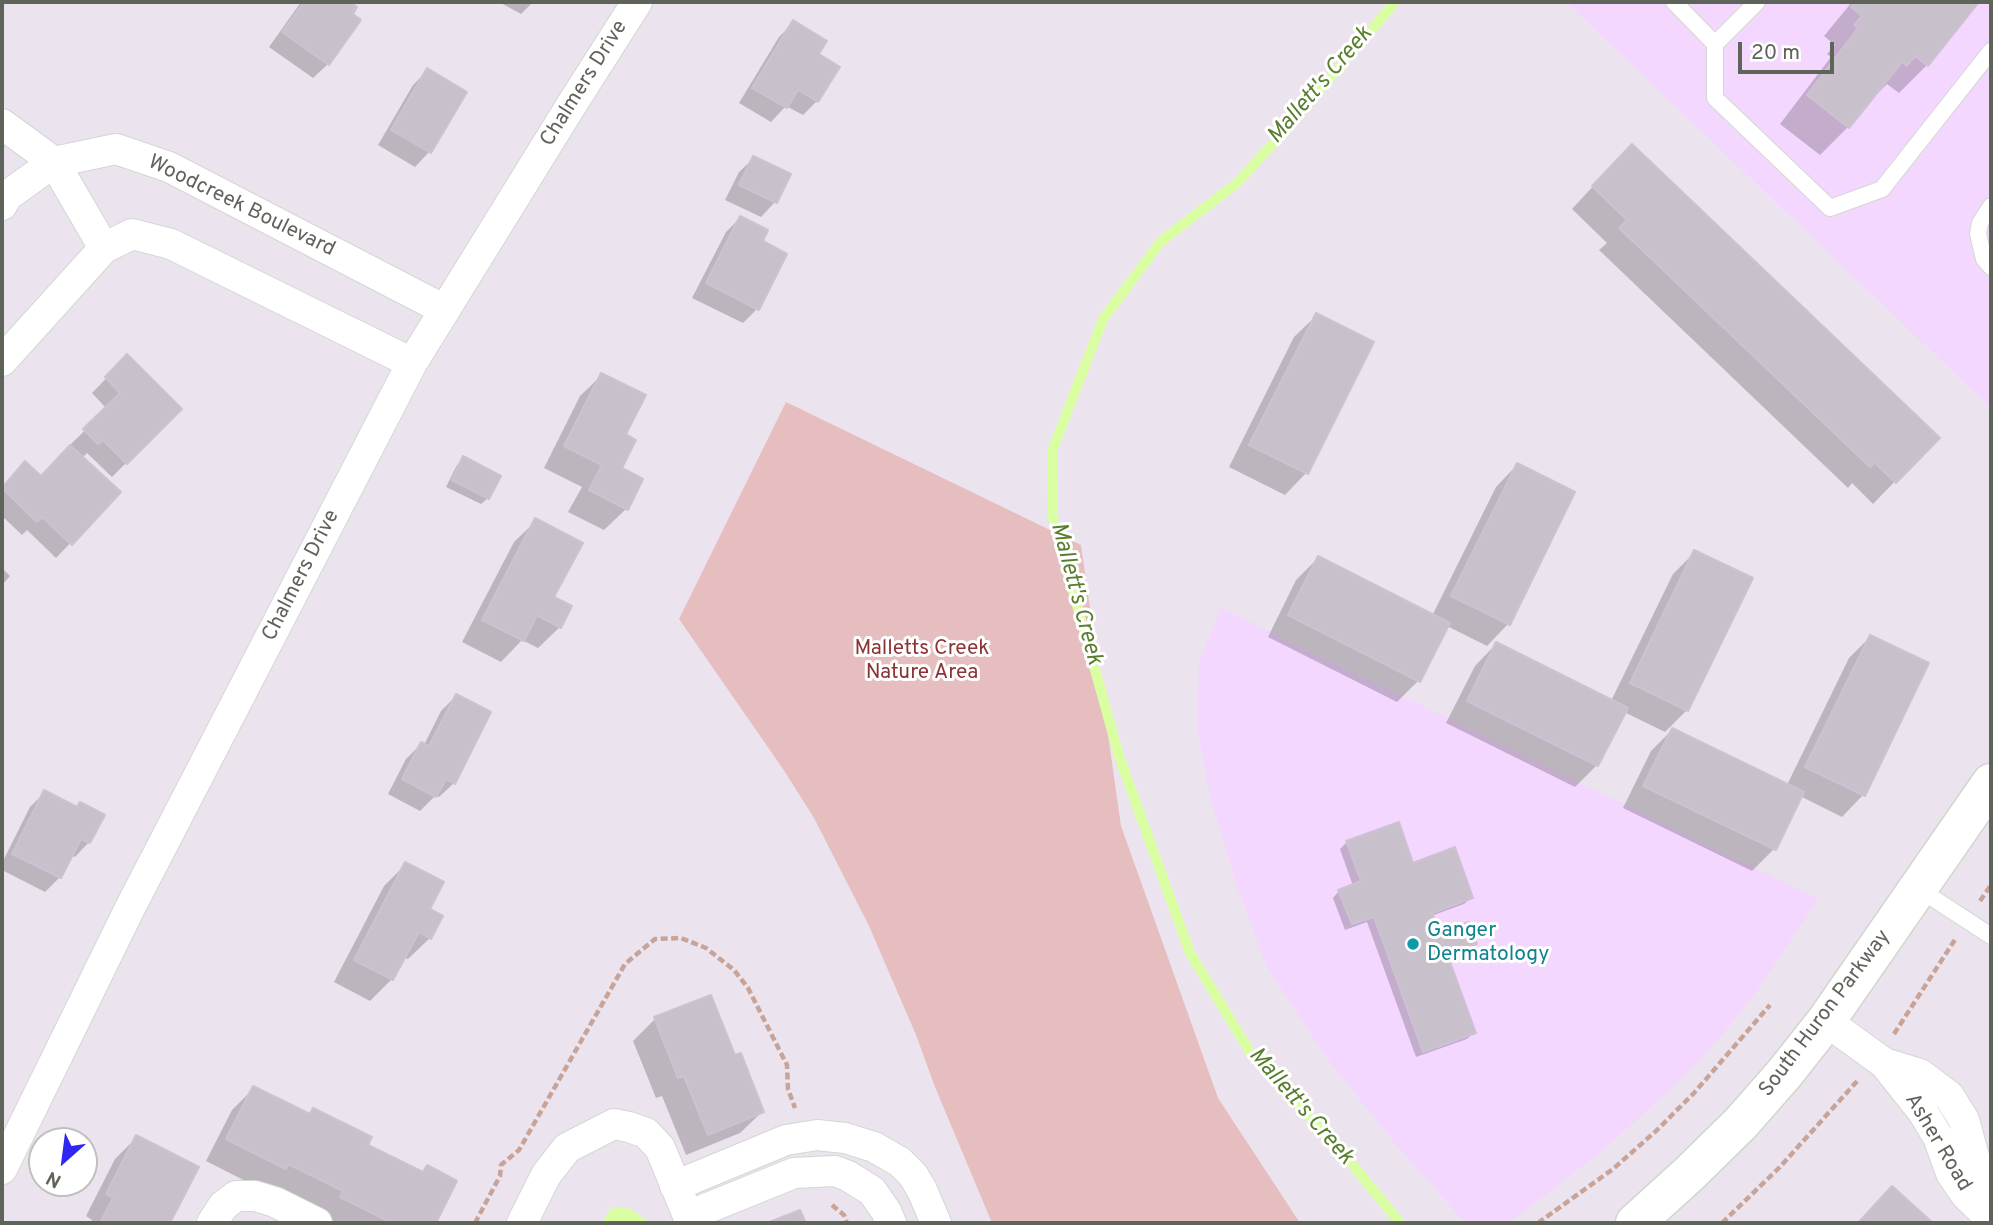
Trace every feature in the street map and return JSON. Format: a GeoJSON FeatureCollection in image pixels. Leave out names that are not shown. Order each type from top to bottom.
{"type":"FeatureCollection","features":[{"type":"Feature","properties":{"kind":"main road","name":"South Huron Parkway"},"geometry":{"type":"LineString","coordinates":[[1634,1223],[1741,1123],[1784,1074],[1826,1021],[1991,783]]}},
{"type":"Feature","properties":{"kind":"street","name":"Chalmers Drive"},"geometry":{"type":"LineString","coordinates":[[2,1169],[130,908],[412,363],[637,2]]}},
{"type":"Feature","properties":{"kind":"street"},"geometry":{"type":"LineString","coordinates":[[2,124],[54,162],[104,248]]}},
{"type":"Feature","properties":{"kind":"street","name":"Woodcreek Boulevard"},"geometry":{"type":"LineString","coordinates":[[2,205],[7,196],[54,162],[116,149],[169,167],[445,310]]}},
{"type":"Feature","properties":{"kind":"street"},"geometry":{"type":"LineString","coordinates":[[7,347],[104,248],[132,234],[171,244],[412,363]]}},
{"type":"Feature","properties":{"kind":"street","name":"Asher Road"},"geometry":{"type":"LineString","coordinates":[[1826,1021],[1873,1070],[1923,1112],[1938,1137],[1951,1172],[1966,1195],[1991,1219]]}},
{"type":"Feature","properties":{"kind":"street","name":"Asher Road"},"geometry":{"type":"LineString","coordinates":[[1873,1070],[1920,1074],[1949,1096],[1964,1120],[1980,1182],[1991,1208]]}},
{"type":"Feature","properties":{"kind":"street"},"geometry":{"type":"LineString","coordinates":[[522,1223],[546,1175],[567,1148],[614,1124],[646,1133],[660,1148],[690,1219],[794,1173],[835,1171],[872,1191],[891,1223]]}},
{"type":"Feature","properties":{"kind":"street"},"geometry":{"type":"LineString","coordinates":[[676,1186],[786,1140],[817,1135],[845,1138],[874,1147],[900,1162],[922,1190],[936,1223]]}},
{"type":"Feature","properties":{"kind":"street"},"geometry":{"type":"LineString","coordinates":[[212,1223],[223,1206],[236,1196],[255,1196],[275,1202],[317,1223]]}},
{"type":"Feature","properties":{"kind":"lane"},"geometry":{"type":"LineString","coordinates":[[1674,2],[1715,44],[1715,98],[1830,208],[1882,189],[1991,51]]}},
{"type":"Feature","properties":{"kind":"lane"},"geometry":{"type":"LineString","coordinates":[[1715,44],[1757,2]]}},
{"type":"Feature","properties":{"kind":"lane"},"geometry":{"type":"LineString","coordinates":[[1991,206],[1980,223],[1978,234],[1984,259],[1991,267]]}},
{"type":"Feature","properties":{"kind":"lane"},"geometry":{"type":"LineString","coordinates":[[1919,889],[1991,936]]}},
{"type":"Feature","properties":{"kind":"path"},"geometry":{"type":"LineString","coordinates":[[1979,902],[1991,885]]}},
{"type":"Feature","properties":{"kind":"path"},"geometry":{"type":"LineString","coordinates":[[1900,1025],[1959,935]]}},
{"type":"Feature","properties":{"kind":"path"},"geometry":{"type":"LineString","coordinates":[[475,1223],[500,1176],[500,1165],[519,1150],[625,964],[655,939],[681,938],[706,948],[734,970],[748,988],[787,1065],[788,1089],[805,1137]]}},
{"type":"Feature","properties":{"kind":"path"},"geometry":{"type":"LineString","coordinates":[[1538,1223],[1613,1169],[1656,1131],[1709,1077],[1770,1005]]}},
{"type":"Feature","properties":{"kind":"path"},"geometry":{"type":"LineString","coordinates":[[1722,1223],[1873,1070]]}},
{"type":"Feature","properties":{"kind":"path"},"geometry":{"type":"LineString","coordinates":[[821,1171],[832,1205],[844,1215],[847,1223]]}},
{"type":"Feature","properties":{"kind":"shaded area"},"geometry":{"type":"Polygon","coordinates":[[[1566,2],[1991,2],[1991,408],[1566,2]]]}},
{"type":"Feature","properties":{"kind":"shaded area"},"geometry":{"type":"Polygon","coordinates":[[[1221,608],[1818,899],[1756,992],[1687,1074],[1608,1146],[1507,1223],[1465,1223],[1393,1141],[1326,1057],[1266,965],[1235,880],[1211,800],[1197,727],[1199,664],[1221,608]]]}},
{"type":"Feature","properties":{"kind":"shaded area"},"geometry":{"type":"Polygon","coordinates":[[[612,1207],[631,1209],[650,1223],[602,1223],[612,1207]]]}},
{"type":"Feature","properties":{"kind":"green space","name":"Malletts Creek Nature Area"},"geometry":{"type":"Polygon","coordinates":[[[786,402],[1081,545],[1121,826],[1218,1098],[1300,1223],[992,1223],[869,926],[814,818],[679,619],[786,402]]]}},
{"type":"Feature","properties":{"kind":"building"},"geometry":{"type":"Polygon","coordinates":[[[304,2],[350,2],[357,7],[353,14],[361,20],[329,65],[282,32],[304,2]]]}},
{"type":"Feature","properties":{"kind":"building"},"geometry":{"type":"Polygon","coordinates":[[[1856,2],[1979,2],[1928,66],[1915,56],[1907,66],[1902,62],[1849,128],[1807,95],[1858,28],[1854,25],[1862,16],[1851,7],[1856,2]]]}},
{"type":"Feature","properties":{"kind":"building"},"geometry":{"type":"Polygon","coordinates":[[[793,20],[827,41],[819,54],[840,67],[818,102],[798,90],[787,108],[752,88],[793,20]]]}},
{"type":"Feature","properties":{"kind":"building"},"geometry":{"type":"Polygon","coordinates":[[[427,68],[467,92],[431,153],[391,130],[427,68]]]}},
{"type":"Feature","properties":{"kind":"building"},"geometry":{"type":"Polygon","coordinates":[[[1632,144],[1940,438],[1896,483],[1875,463],[1870,467],[1619,228],[1627,220],[1592,186],[1632,144]]]}},
{"type":"Feature","properties":{"kind":"building"},"geometry":{"type":"Polygon","coordinates":[[[753,156],[791,174],[777,203],[739,185],[753,156]]]}},
{"type":"Feature","properties":{"kind":"building"},"geometry":{"type":"Polygon","coordinates":[[[740,216],[768,230],[763,241],[787,254],[759,310],[706,283],[740,216]]]}},
{"type":"Feature","properties":{"kind":"building"},"geometry":{"type":"Polygon","coordinates":[[[1316,313],[1374,342],[1308,474],[1249,445],[1316,313]]]}},
{"type":"Feature","properties":{"kind":"building"},"geometry":{"type":"Polygon","coordinates":[[[127,354],[182,409],[127,464],[103,440],[98,444],[83,429],[120,393],[105,377],[127,354]]]}},
{"type":"Feature","properties":{"kind":"building"},"geometry":{"type":"Polygon","coordinates":[[[601,373],[646,395],[626,434],[636,440],[622,468],[643,479],[628,510],[589,490],[602,465],[564,446],[601,373]]]}},
{"type":"Feature","properties":{"kind":"building"},"geometry":{"type":"Polygon","coordinates":[[[70,445],[121,492],[72,545],[42,517],[37,522],[2,488],[25,461],[41,476],[70,445]]]}},
{"type":"Feature","properties":{"kind":"building"},"geometry":{"type":"Polygon","coordinates":[[[463,456],[501,476],[489,499],[452,480],[463,456]]]}},
{"type":"Feature","properties":{"kind":"building"},"geometry":{"type":"Polygon","coordinates":[[[1517,463],[1575,492],[1510,625],[1451,596],[1517,463]]]}},
{"type":"Feature","properties":{"kind":"building"},"geometry":{"type":"Polygon","coordinates":[[[535,518],[583,543],[554,597],[572,606],[561,628],[537,615],[524,641],[482,620],[535,518]]]}},
{"type":"Feature","properties":{"kind":"building"},"geometry":{"type":"Polygon","coordinates":[[[1694,550],[1753,578],[1688,711],[1630,683],[1694,550]]]}},
{"type":"Feature","properties":{"kind":"building"},"geometry":{"type":"Polygon","coordinates":[[[1318,556],[1450,623],[1420,682],[1288,615],[1318,556]]]}},
{"type":"Feature","properties":{"kind":"building"},"geometry":{"type":"Polygon","coordinates":[[[1870,635],[1929,663],[1865,796],[1805,767],[1870,635]]]}},
{"type":"Feature","properties":{"kind":"building"},"geometry":{"type":"Polygon","coordinates":[[[1496,642],[1628,708],[1598,766],[1467,701],[1496,642]]]}},
{"type":"Feature","properties":{"kind":"building"},"geometry":{"type":"Polygon","coordinates":[[[456,694],[491,712],[455,784],[446,779],[436,797],[402,779],[421,742],[429,746],[456,694]]]}},
{"type":"Feature","properties":{"kind":"building"},"geometry":{"type":"Polygon","coordinates":[[[1672,728],[1804,792],[1776,850],[1643,786],[1672,728]]]}},
{"type":"Feature","properties":{"kind":"building"},"geometry":{"type":"Polygon","coordinates":[[[44,790],[77,807],[80,802],[105,815],[90,843],[81,839],[61,878],[12,854],[44,790]]]}},
{"type":"Feature","properties":{"kind":"building","name":"Ganger Dermatology"},"geometry":{"type":"Polygon","coordinates":[[[1399,822],[1413,863],[1455,847],[1473,898],[1432,913],[1476,1033],[1423,1052],[1374,917],[1352,924],[1338,890],[1361,881],[1346,841],[1399,822]]]}},
{"type":"Feature","properties":{"kind":"building"},"geometry":{"type":"Polygon","coordinates":[[[405,862],[444,882],[430,909],[443,916],[431,939],[419,932],[393,980],[354,960],[405,862]]]}},
{"type":"Feature","properties":{"kind":"building"},"geometry":{"type":"Polygon","coordinates":[[[1469,922],[1477,944],[1447,955],[1439,933],[1469,922]]]}},
{"type":"Feature","properties":{"kind":"building"},"geometry":{"type":"Polygon","coordinates":[[[711,995],[735,1055],[741,1053],[764,1112],[708,1135],[684,1076],[678,1078],[654,1017],[711,995]]]}},
{"type":"Feature","properties":{"kind":"building"},"geometry":{"type":"Polygon","coordinates":[[[253,1086],[310,1114],[313,1108],[372,1137],[368,1145],[423,1172],[427,1165],[457,1181],[436,1223],[392,1223],[340,1197],[343,1191],[288,1164],[286,1169],[226,1139],[253,1086]]]}},
{"type":"Feature","properties":{"kind":"building"},"geometry":{"type":"Polygon","coordinates":[[[136,1135],[199,1167],[170,1223],[100,1223],[113,1198],[106,1194],[136,1135]]]}},
{"type":"Feature","properties":{"kind":"building"},"geometry":{"type":"Polygon","coordinates":[[[1892,1186],[1933,1223],[1858,1223],[1892,1186]]]}},
{"type":"Feature","properties":{"kind":"building"},"geometry":{"type":"Polygon","coordinates":[[[800,1210],[806,1223],[767,1223],[800,1210]]]}},
{"type":"Feature","properties":{"kind":"waterway","name":"Mallett's Creek"},"geometry":{"type":"LineString","coordinates":[[1395,2],[1237,183],[1161,241],[1103,319],[1052,451],[1053,519],[1119,756],[1190,953],[1250,1052],[1343,1153],[1400,1223]]}},
{"type":"Feature","properties":{"kind":"place","name":"Ganger Dermatology"},"geometry":{"type":"Point","coordinates":[1413,944]}}]}
